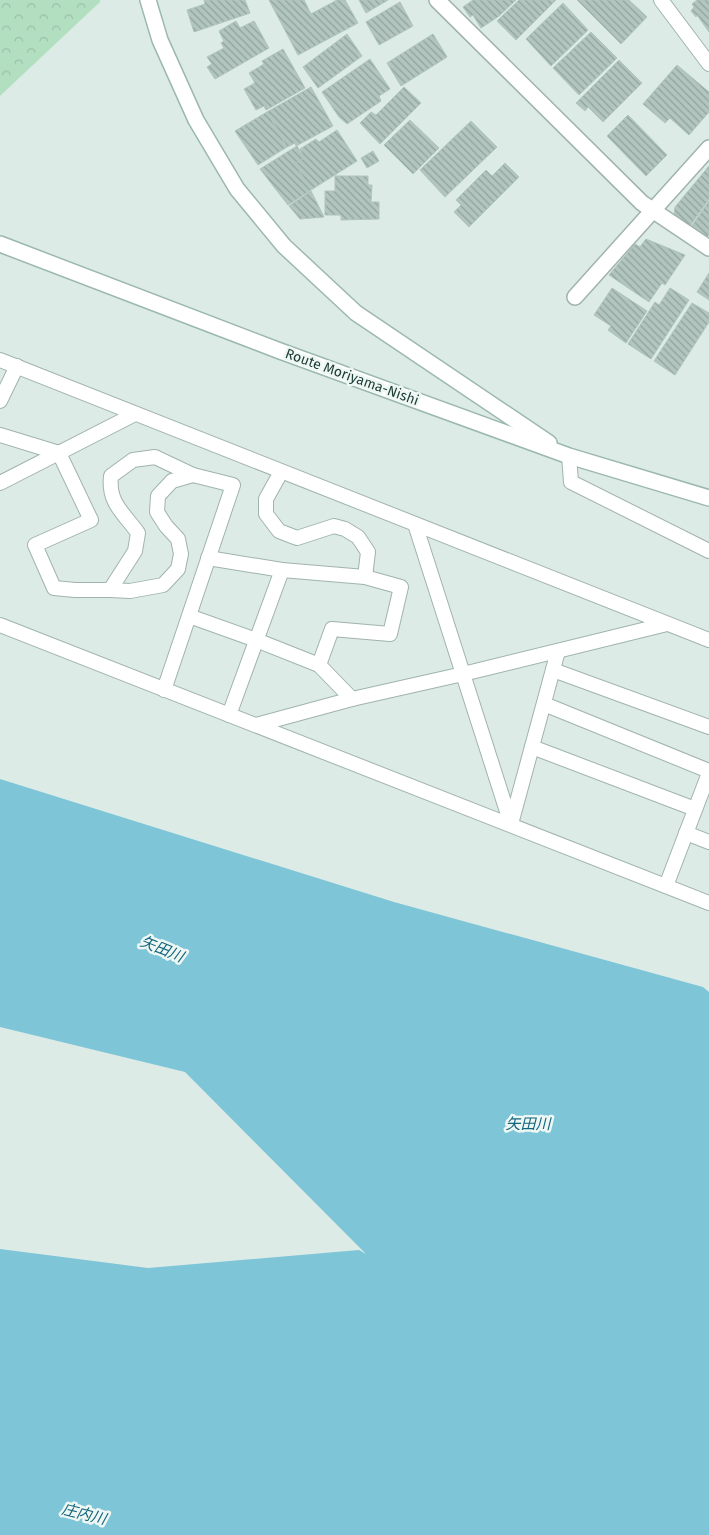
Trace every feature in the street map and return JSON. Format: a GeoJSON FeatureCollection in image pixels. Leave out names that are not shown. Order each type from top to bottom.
{"type":"FeatureCollection","features":[{"type":"Feature","properties":{"kind":"street"},"geometry":{"type":"LineString","coordinates":[[148,0],[160,40],[196,120],[237,189],[284,246],[356,313],[569,456]]}},
{"type":"Feature","properties":{"kind":"street"},"geometry":{"type":"LineString","coordinates":[[437,0],[642,203],[709,248]]}},
{"type":"Feature","properties":{"kind":"street"},"geometry":{"type":"LineString","coordinates":[[575,297],[709,148]]}},
{"type":"Feature","properties":{"kind":"street","name":"Route Moriyama-Nishi"},"geometry":{"type":"LineString","coordinates":[[0,244],[280,351],[569,456],[709,498]]}},
{"type":"Feature","properties":{"kind":"lane"},"geometry":{"type":"LineString","coordinates":[[661,0],[709,64]]}},
{"type":"Feature","properties":{"kind":"lane"},"geometry":{"type":"LineString","coordinates":[[0,360],[709,640]]}},
{"type":"Feature","properties":{"kind":"lane"},"geometry":{"type":"LineString","coordinates":[[0,402],[16,366]]}},
{"type":"Feature","properties":{"kind":"lane"},"geometry":{"type":"LineString","coordinates":[[0,483],[135,414]]}},
{"type":"Feature","properties":{"kind":"lane"},"geometry":{"type":"LineString","coordinates":[[0,435],[60,453],[91,520],[35,545],[54,588],[130,591],[163,585],[178,569],[182,554],[178,539],[157,512],[158,496],[172,481],[193,475]]}},
{"type":"Feature","properties":{"kind":"lane"},"geometry":{"type":"LineString","coordinates":[[569,456],[572,482],[709,551]]}},
{"type":"Feature","properties":{"kind":"lane"},"geometry":{"type":"LineString","coordinates":[[110,590],[135,551],[138,533],[114,502],[110,489],[111,476],[133,460],[155,457],[193,475],[233,485],[164,690]]}},
{"type":"Feature","properties":{"kind":"lane"},"geometry":{"type":"LineString","coordinates":[[281,472],[266,499],[266,514],[279,531],[297,538],[334,526],[346,529],[358,537],[368,552],[365,577]]}},
{"type":"Feature","properties":{"kind":"lane"},"geometry":{"type":"LineString","coordinates":[[414,524],[511,824]]}},
{"type":"Feature","properties":{"kind":"lane"},"geometry":{"type":"LineString","coordinates":[[208,558],[282,570],[365,577],[401,587],[390,634],[332,629],[319,665]]}},
{"type":"Feature","properties":{"kind":"lane"},"geometry":{"type":"LineString","coordinates":[[229,715],[282,570]]}},
{"type":"Feature","properties":{"kind":"lane"},"geometry":{"type":"LineString","coordinates":[[189,616],[319,665],[352,699]]}},
{"type":"Feature","properties":{"kind":"lane"},"geometry":{"type":"LineString","coordinates":[[256,725],[352,699],[667,624]]}},
{"type":"Feature","properties":{"kind":"lane"},"geometry":{"type":"LineString","coordinates":[[0,625],[709,903]]}},
{"type":"Feature","properties":{"kind":"lane"},"geometry":{"type":"LineString","coordinates":[[511,824],[558,651]]}},
{"type":"Feature","properties":{"kind":"lane"},"geometry":{"type":"LineString","coordinates":[[553,670],[709,727]]}},
{"type":"Feature","properties":{"kind":"lane"},"geometry":{"type":"LineString","coordinates":[[544,704],[709,772],[705,792],[695,808],[666,886]]}},
{"type":"Feature","properties":{"kind":"lane"},"geometry":{"type":"LineString","coordinates":[[532,747],[695,808]]}},
{"type":"Feature","properties":{"kind":"lane"},"geometry":{"type":"LineString","coordinates":[[686,833],[709,842]]}},
{"type":"Feature","properties":{"kind":"green space"},"geometry":{"type":"Polygon","coordinates":[[[0,0],[100,0],[100,2],[0,96],[0,0]]]}},
{"type":"Feature","properties":{"kind":"water"},"geometry":{"type":"Polygon","coordinates":[[[0,779],[394,902],[703,987],[709,992],[709,1535],[0,1535],[0,1249],[148,1268],[359,1250],[366,1254],[185,1072],[0,1027],[0,779]]]}},
{"type":"Feature","properties":{"kind":"building"},"geometry":{"type":"Polygon","coordinates":[[[204,0],[245,0],[250,13],[194,32],[187,10],[205,4],[204,0]]]}},
{"type":"Feature","properties":{"kind":"building"},"geometry":{"type":"Polygon","coordinates":[[[269,0],[304,0],[311,14],[337,0],[345,0],[358,23],[298,55],[269,0]]]}},
{"type":"Feature","properties":{"kind":"building"},"geometry":{"type":"Polygon","coordinates":[[[359,0],[388,0],[366,13],[359,0]]]}},
{"type":"Feature","properties":{"kind":"building"},"geometry":{"type":"Polygon","coordinates":[[[473,0],[516,0],[499,16],[481,28],[473,15],[470,17],[463,7],[473,0]]]}},
{"type":"Feature","properties":{"kind":"building"},"geometry":{"type":"Polygon","coordinates":[[[519,0],[556,0],[516,40],[497,21],[519,0]]]}},
{"type":"Feature","properties":{"kind":"building"},"geometry":{"type":"Polygon","coordinates":[[[577,0],[629,0],[647,17],[621,44],[577,0]]]}},
{"type":"Feature","properties":{"kind":"building"},"geometry":{"type":"Polygon","coordinates":[[[697,0],[709,0],[709,32],[697,15],[696,17],[691,11],[694,7],[692,4],[697,0]]]}},
{"type":"Feature","properties":{"kind":"building"},"geometry":{"type":"Polygon","coordinates":[[[400,2],[413,26],[379,45],[366,22],[400,2]]]}},
{"type":"Feature","properties":{"kind":"building"},"geometry":{"type":"Polygon","coordinates":[[[563,3],[588,30],[551,66],[526,39],[563,3]]]}},
{"type":"Feature","properties":{"kind":"building"},"geometry":{"type":"Polygon","coordinates":[[[236,21],[240,28],[254,21],[269,48],[215,79],[207,67],[212,64],[207,57],[224,48],[221,43],[224,41],[219,31],[236,21]]]}},
{"type":"Feature","properties":{"kind":"building"},"geometry":{"type":"Polygon","coordinates":[[[591,32],[617,58],[579,95],[553,68],[591,32]]]}},
{"type":"Feature","properties":{"kind":"building"},"geometry":{"type":"Polygon","coordinates":[[[347,34],[362,56],[318,88],[303,67],[347,34]]]}},
{"type":"Feature","properties":{"kind":"building"},"geometry":{"type":"Polygon","coordinates":[[[433,34],[447,57],[401,86],[387,63],[433,34]]]}},
{"type":"Feature","properties":{"kind":"building"},"geometry":{"type":"Polygon","coordinates":[[[283,49],[305,88],[266,110],[264,106],[256,110],[244,89],[255,83],[249,73],[264,64],[262,61],[283,49]]]}},
{"type":"Feature","properties":{"kind":"building"},"geometry":{"type":"Polygon","coordinates":[[[370,59],[390,89],[379,96],[381,101],[347,124],[339,117],[322,92],[370,59]]]}},
{"type":"Feature","properties":{"kind":"building"},"geometry":{"type":"Polygon","coordinates":[[[619,60],[642,83],[603,122],[588,107],[585,111],[576,103],[619,60]]]}},
{"type":"Feature","properties":{"kind":"building"},"geometry":{"type":"Polygon","coordinates":[[[677,65],[709,92],[709,112],[689,135],[670,118],[665,123],[643,104],[677,65]]]}},
{"type":"Feature","properties":{"kind":"building"},"geometry":{"type":"Polygon","coordinates":[[[311,87],[333,126],[296,146],[295,143],[287,147],[267,112],[311,87]]]}},
{"type":"Feature","properties":{"kind":"building"},"geometry":{"type":"Polygon","coordinates":[[[404,87],[421,103],[380,144],[360,123],[371,112],[376,115],[404,87]]]}},
{"type":"Feature","properties":{"kind":"building"},"geometry":{"type":"Polygon","coordinates":[[[267,112],[287,147],[258,165],[235,131],[267,112]]]}},
{"type":"Feature","properties":{"kind":"building"},"geometry":{"type":"Polygon","coordinates":[[[628,115],[667,155],[646,176],[607,136],[628,115]]]}},
{"type":"Feature","properties":{"kind":"building"},"geometry":{"type":"Polygon","coordinates":[[[410,120],[439,148],[413,174],[384,145],[410,120]]]}},
{"type":"Feature","properties":{"kind":"building"},"geometry":{"type":"Polygon","coordinates":[[[471,121],[497,147],[445,197],[420,170],[471,121]]]}},
{"type":"Feature","properties":{"kind":"building"},"geometry":{"type":"Polygon","coordinates":[[[337,130],[357,161],[311,190],[295,164],[304,158],[300,149],[316,139],[319,142],[337,130]]]}},
{"type":"Feature","properties":{"kind":"building"},"geometry":{"type":"Polygon","coordinates":[[[297,146],[304,158],[295,164],[311,190],[288,205],[260,169],[297,146]]]}},
{"type":"Feature","properties":{"kind":"building"},"geometry":{"type":"Polygon","coordinates":[[[373,151],[379,161],[367,168],[361,158],[373,151]]]}},
{"type":"Feature","properties":{"kind":"building"},"geometry":{"type":"Polygon","coordinates":[[[505,163],[519,177],[469,227],[454,212],[461,205],[456,200],[486,170],[492,176],[505,163]]]}},
{"type":"Feature","properties":{"kind":"building"},"geometry":{"type":"Polygon","coordinates":[[[709,166],[709,199],[690,226],[674,216],[675,207],[709,166]]]}},
{"type":"Feature","properties":{"kind":"building"},"geometry":{"type":"Polygon","coordinates":[[[335,176],[368,176],[368,185],[372,185],[371,202],[379,202],[379,219],[341,220],[341,215],[325,215],[325,191],[335,191],[335,176]]]}},
{"type":"Feature","properties":{"kind":"building"},"geometry":{"type":"Polygon","coordinates":[[[311,191],[324,217],[300,219],[289,206],[311,191]]]}},
{"type":"Feature","properties":{"kind":"building"},"geometry":{"type":"Polygon","coordinates":[[[709,201],[709,235],[707,237],[691,227],[709,201]]]}},
{"type":"Feature","properties":{"kind":"building"},"geometry":{"type":"Polygon","coordinates":[[[646,239],[685,255],[665,285],[662,283],[649,302],[609,275],[635,244],[640,247],[646,239]]]}},
{"type":"Feature","properties":{"kind":"building"},"geometry":{"type":"Polygon","coordinates":[[[709,273],[709,300],[697,292],[709,273]]]}},
{"type":"Feature","properties":{"kind":"building"},"geometry":{"type":"Polygon","coordinates":[[[612,288],[647,311],[626,343],[608,330],[611,326],[594,315],[612,288]]]}},
{"type":"Feature","properties":{"kind":"building"},"geometry":{"type":"Polygon","coordinates":[[[670,288],[689,300],[651,359],[628,344],[655,302],[659,305],[670,288]]]}},
{"type":"Feature","properties":{"kind":"building"},"geometry":{"type":"Polygon","coordinates":[[[692,303],[709,313],[709,322],[675,375],[654,361],[692,303]]]}},
{"type":"Feature","properties":{"kind":"water label","name":"矢田川"},"geometry":{"type":"Point","coordinates":[162,949]}},
{"type":"Feature","properties":{"kind":"water label","name":"矢田川"},"geometry":{"type":"Point","coordinates":[528,1124]}},
{"type":"Feature","properties":{"kind":"water label","name":"庄内川"},"geometry":{"type":"Point","coordinates":[84,1514]}}]}
